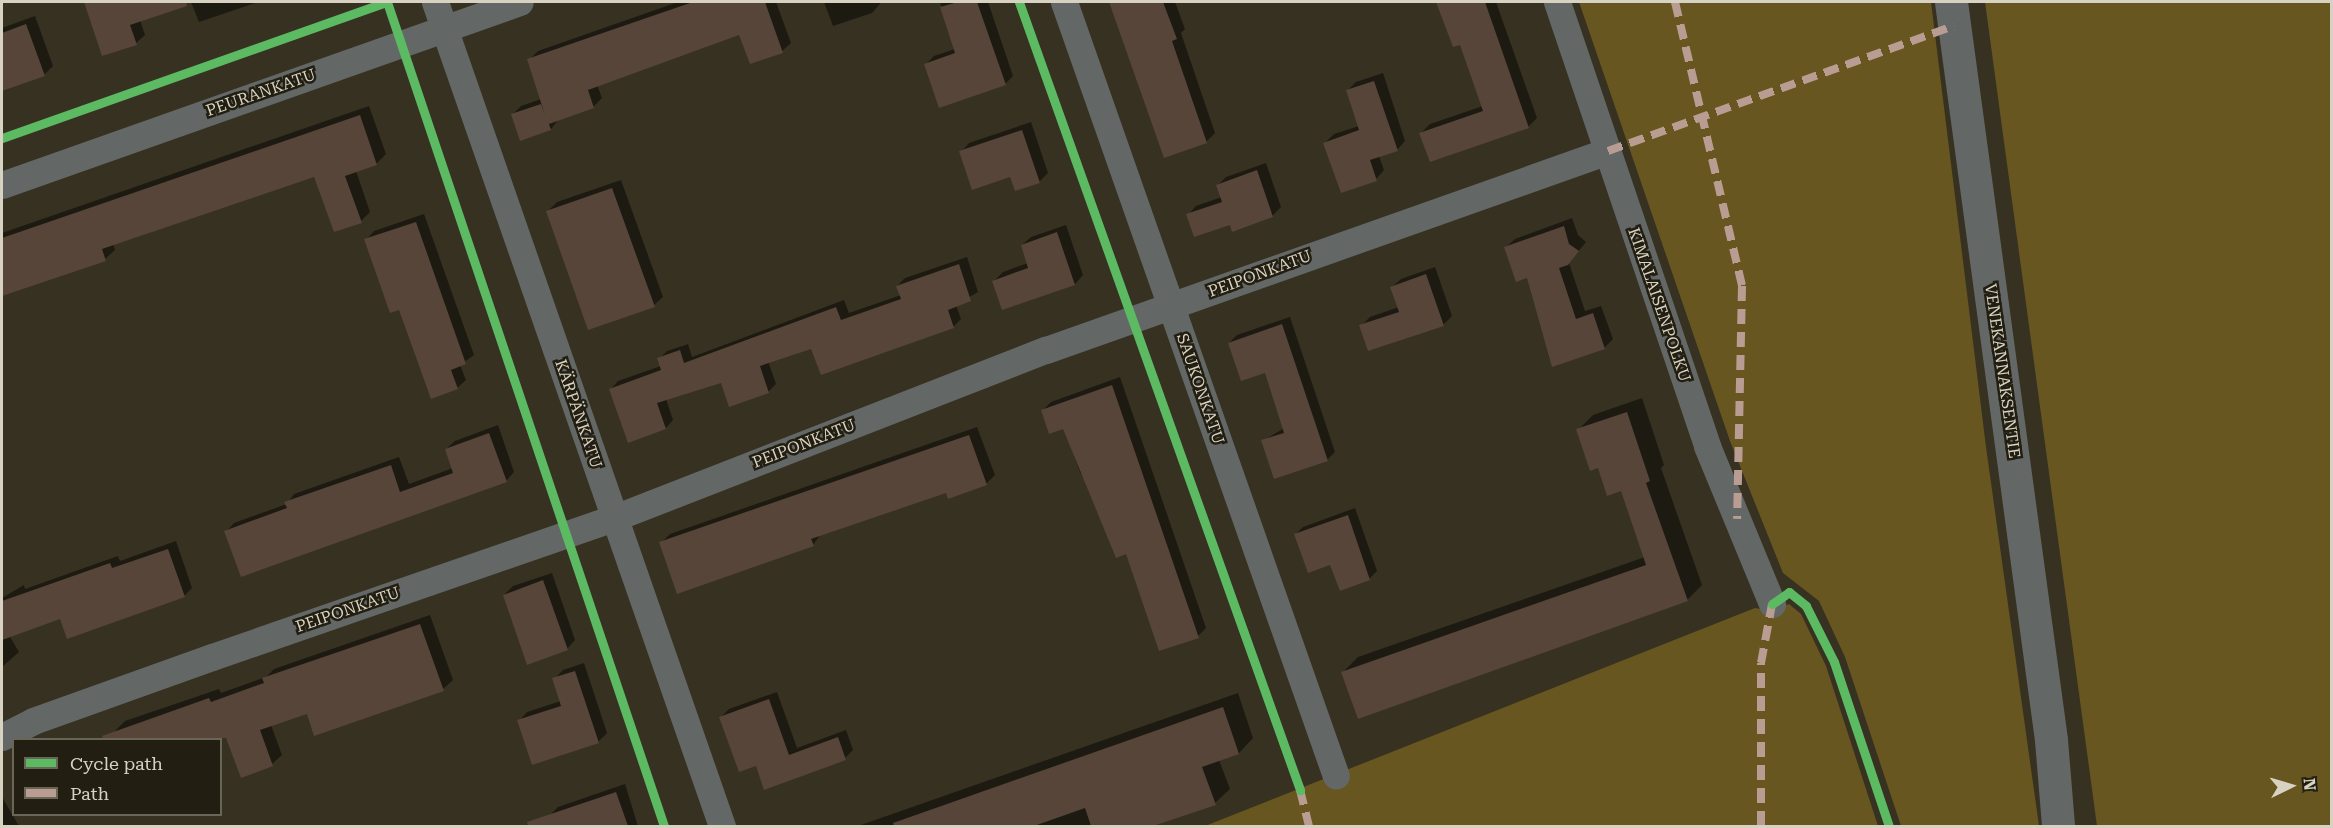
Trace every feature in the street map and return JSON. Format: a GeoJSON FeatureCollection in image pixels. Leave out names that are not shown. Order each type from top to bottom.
{"type":"FeatureCollection","features":[{"type":"Feature","properties":{"kind":"street","name":"KÄRPÄNKATU"},"geometry":{"type":"LineString","coordinates":[[435,2],[722,826]]}},
{"type":"Feature","properties":{"kind":"street","name":"PEURANKATU"},"geometry":{"type":"LineString","coordinates":[[2,185],[520,2]]}},
{"type":"Feature","properties":{"kind":"street","name":"SAUKONKATU"},"geometry":{"type":"LineString","coordinates":[[1064,2],[1336,776]]}},
{"type":"Feature","properties":{"kind":"street","name":"KIMALAISENPOLKU"},"geometry":{"type":"LineString","coordinates":[[1557,2],[1707,446],[1772,604]]}},
{"type":"Feature","properties":{"kind":"street","name":"VENEKANNAKSENTIE"},"geometry":{"type":"LineString","coordinates":[[1951,2],[2051,740],[2058,826]]}},
{"type":"Feature","properties":{"kind":"street","name":"PEIPONKATU"},"geometry":{"type":"LineString","coordinates":[[2,736],[33,720],[614,518],[1046,350],[1608,151]]}},
{"type":"Feature","properties":{"kind":"street","name":"VENEKANNAKSENTIE"},"geometry":{"type":"LineString","coordinates":[[2051,740],[2073,826]]}},
{"type":"Feature","properties":{"kind":"shaded area"},"geometry":{"type":"Polygon","coordinates":[[[1579,2],[1931,2],[1986,447],[2039,826],[1901,826],[1845,657],[1819,601],[1783,573],[1730,441],[1579,2]]]}},
{"type":"Feature","properties":{"kind":"shaded area"},"geometry":{"type":"Polygon","coordinates":[[[1985,2],[2331,2],[2331,826],[2097,826],[1985,2]]]}},
{"type":"Feature","properties":{"kind":"shaded area"},"geometry":{"type":"Polygon","coordinates":[[[1789,604],[1801,614],[1826,666],[1878,826],[1205,826],[1755,608],[1773,611],[1789,604]]]}},
{"type":"Feature","properties":{"kind":"building"},"geometry":{"type":"Polygon","coordinates":[[[84,2],[186,2],[187,6],[130,25],[137,45],[102,56],[84,2]]]}},
{"type":"Feature","properties":{"kind":"building"},"geometry":{"type":"Polygon","coordinates":[[[693,2],[765,2],[783,53],[750,64],[739,35],[588,90],[594,108],[549,124],[551,130],[520,141],[511,114],[541,104],[545,115],[527,59],[693,2]]]}},
{"type":"Feature","properties":{"kind":"building"},"geometry":{"type":"Polygon","coordinates":[[[958,2],[977,2],[1006,85],[939,108],[924,64],[955,53],[940,7],[958,2]]]}},
{"type":"Feature","properties":{"kind":"building"},"geometry":{"type":"Polygon","coordinates":[[[1109,2],[1163,2],[1177,39],[1172,41],[1207,143],[1164,158],[1109,2]]]}},
{"type":"Feature","properties":{"kind":"building"},"geometry":{"type":"Polygon","coordinates":[[[1436,2],[1485,2],[1529,128],[1430,162],[1419,133],[1483,111],[1460,45],[1453,47],[1436,2]]]}},
{"type":"Feature","properties":{"kind":"building"},"geometry":{"type":"Polygon","coordinates":[[[26,24],[45,76],[2,91],[2,33],[26,24]]]}},
{"type":"Feature","properties":{"kind":"building"},"geometry":{"type":"Polygon","coordinates":[[[1374,81],[1398,151],[1370,160],[1377,181],[1341,193],[1323,143],[1359,130],[1346,90],[1374,81]]]}},
{"type":"Feature","properties":{"kind":"building"},"geometry":{"type":"Polygon","coordinates":[[[360,115],[377,165],[345,176],[362,223],[334,232],[314,177],[102,249],[106,261],[2,296],[2,238],[360,115]]]}},
{"type":"Feature","properties":{"kind":"building"},"geometry":{"type":"Polygon","coordinates":[[[1022,130],[1040,183],[1015,191],[1010,177],[972,190],[959,151],[1022,130]]]}},
{"type":"Feature","properties":{"kind":"building"},"geometry":{"type":"Polygon","coordinates":[[[1257,170],[1273,217],[1232,232],[1230,225],[1194,237],[1186,214],[1222,202],[1216,185],[1257,170]]]}},
{"type":"Feature","properties":{"kind":"building"},"geometry":{"type":"Polygon","coordinates":[[[612,188],[655,307],[588,330],[546,211],[612,188]]]}},
{"type":"Feature","properties":{"kind":"building"},"geometry":{"type":"Polygon","coordinates":[[[416,222],[466,364],[451,370],[458,389],[431,399],[399,310],[390,313],[364,239],[416,222]]]}},
{"type":"Feature","properties":{"kind":"building"},"geometry":{"type":"Polygon","coordinates":[[[1564,226],[1569,244],[1579,251],[1568,265],[1559,268],[1576,319],[1593,313],[1605,349],[1552,367],[1527,278],[1516,282],[1504,247],[1564,226]]]}},
{"type":"Feature","properties":{"kind":"building"},"geometry":{"type":"Polygon","coordinates":[[[1057,232],[1075,285],[1002,310],[992,281],[1028,268],[1021,245],[1057,232]]]}},
{"type":"Feature","properties":{"kind":"building"},"geometry":{"type":"Polygon","coordinates":[[[959,264],[971,301],[948,310],[954,328],[821,375],[811,349],[760,366],[769,393],[729,407],[721,383],[657,403],[666,429],[628,443],[609,389],[661,370],[657,358],[680,350],[684,363],[836,307],[841,320],[901,299],[896,286],[959,264]]]}},
{"type":"Feature","properties":{"kind":"building"},"geometry":{"type":"Polygon","coordinates":[[[1426,274],[1444,326],[1368,351],[1359,325],[1399,312],[1390,287],[1426,274]]]}},
{"type":"Feature","properties":{"kind":"building"},"geometry":{"type":"Polygon","coordinates":[[[1282,324],[1328,461],[1274,479],[1261,440],[1284,433],[1265,373],[1241,381],[1228,343],[1282,324]]]}},
{"type":"Feature","properties":{"kind":"building"},"geometry":{"type":"Polygon","coordinates":[[[1112,385],[1199,638],[1159,651],[1126,554],[1116,558],[1063,429],[1049,434],[1041,410],[1112,385]]]}},
{"type":"Feature","properties":{"kind":"building"},"geometry":{"type":"Polygon","coordinates":[[[1627,412],[1650,481],[1646,483],[1688,601],[1358,719],[1341,672],[1646,565],[1621,491],[1607,496],[1598,468],[1590,471],[1576,429],[1627,412]]]}},
{"type":"Feature","properties":{"kind":"building"},"geometry":{"type":"Polygon","coordinates":[[[489,433],[507,482],[241,577],[224,531],[287,508],[284,502],[391,465],[400,492],[453,473],[445,449],[489,433]]]}},
{"type":"Feature","properties":{"kind":"building"},"geometry":{"type":"Polygon","coordinates":[[[969,435],[987,485],[948,499],[946,493],[811,539],[814,546],[677,594],[659,542],[969,435]]]}},
{"type":"Feature","properties":{"kind":"building"},"geometry":{"type":"Polygon","coordinates":[[[1348,515],[1370,580],[1340,591],[1330,565],[1308,573],[1294,534],[1348,515]]]}},
{"type":"Feature","properties":{"kind":"building"},"geometry":{"type":"Polygon","coordinates":[[[168,549],[185,597],[67,639],[60,619],[2,640],[2,601],[110,563],[112,568],[168,549]]]}},
{"type":"Feature","properties":{"kind":"building"},"geometry":{"type":"Polygon","coordinates":[[[543,580],[568,650],[527,665],[503,595],[543,580]]]}},
{"type":"Feature","properties":{"kind":"building"},"geometry":{"type":"Polygon","coordinates":[[[420,624],[444,691],[314,736],[307,714],[260,730],[273,766],[241,778],[226,738],[102,738],[102,736],[209,698],[211,702],[264,683],[262,678],[420,624]]]}},
{"type":"Feature","properties":{"kind":"building"},"geometry":{"type":"Polygon","coordinates":[[[575,671],[599,743],[532,765],[517,720],[561,706],[552,678],[575,671]]]}},
{"type":"Feature","properties":{"kind":"building"},"geometry":{"type":"Polygon","coordinates":[[[769,699],[789,755],[838,737],[846,760],[764,790],[756,766],[739,772],[719,717],[769,699]]]}},
{"type":"Feature","properties":{"kind":"building"},"geometry":{"type":"Polygon","coordinates":[[[1223,707],[1239,754],[1202,767],[1216,805],[1153,826],[1091,826],[1085,808],[1034,826],[894,826],[893,823],[1223,707]]]}},
{"type":"Feature","properties":{"kind":"building"},"geometry":{"type":"Polygon","coordinates":[[[616,792],[628,826],[528,826],[527,822],[616,792]]]}},
{"type":"Feature","properties":{"kind":"marked path"},"geometry":{"type":"LineString","coordinates":[[1675,2],[1742,286],[1737,519]]}},
{"type":"Feature","properties":{"kind":"marked path"},"geometry":{"type":"LineString","coordinates":[[1608,151],[1954,26]]}},
{"type":"Feature","properties":{"kind":"marked path"},"geometry":{"type":"LineString","coordinates":[[1761,826],[1761,663],[1772,604]]}},
{"type":"Feature","properties":{"kind":"marked path"},"geometry":{"type":"LineString","coordinates":[[1300,790],[1309,826]]}},
{"type":"Feature","properties":{"kind":"cycle path"},"geometry":{"type":"LineString","coordinates":[[2,138],[386,2]]}},
{"type":"Feature","properties":{"kind":"cycle path"},"geometry":{"type":"LineString","coordinates":[[387,2],[664,826]]}},
{"type":"Feature","properties":{"kind":"cycle path"},"geometry":{"type":"LineString","coordinates":[[1019,2],[1300,790]]}},
{"type":"Feature","properties":{"kind":"cycle path"},"geometry":{"type":"LineString","coordinates":[[1772,604],[1789,592],[1806,606],[1834,662],[1889,826]]}}]}
